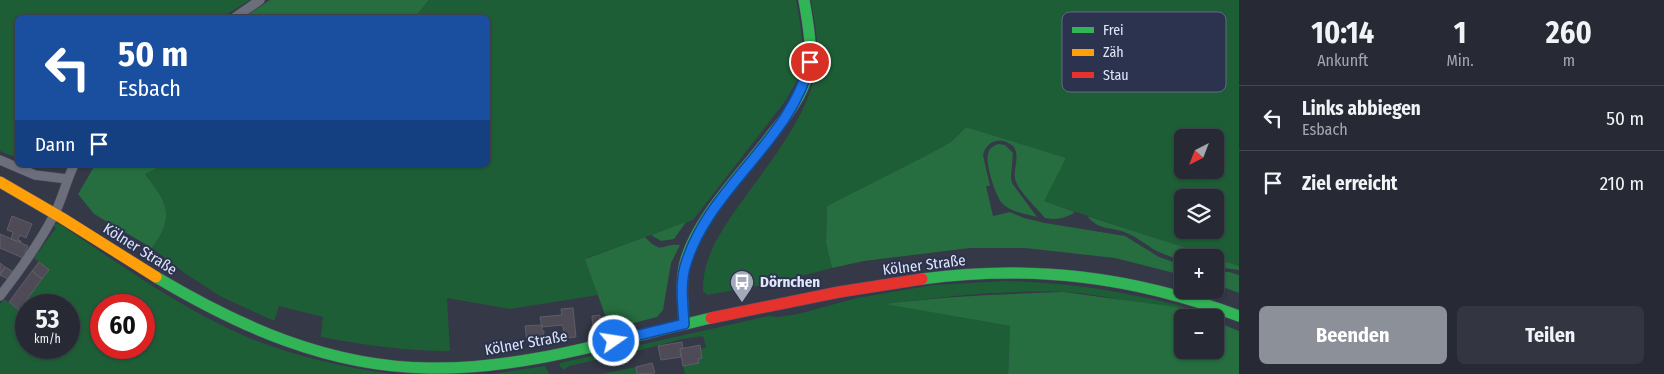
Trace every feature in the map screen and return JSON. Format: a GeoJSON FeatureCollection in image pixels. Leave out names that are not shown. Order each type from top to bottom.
{"type":"FeatureCollection","features":[{"type":"Feature","properties":{"kind":"main road"},"geometry":{"type":"LineString","coordinates":[[684,324],[682,286],[684,268],[700,229],[776,129],[790,109],[803,84],[810,62],[810,42],[804,0]]}},
{"type":"Feature","properties":{"kind":"main road","name":"Kölner Straße"},"geometry":{"type":"LineString","coordinates":[[0,182],[55,213],[187,296],[249,328],[299,345],[347,358],[402,367],[456,369],[511,363],[795,301],[921,278],[969,273],[1008,272],[1079,276],[1185,298],[1239,316]]}},
{"type":"Feature","properties":{"kind":"street"},"geometry":{"type":"LineString","coordinates":[[238,15],[260,0]]}},
{"type":"Feature","properties":{"kind":"street"},"geometry":{"type":"LineString","coordinates":[[0,160],[15,166]]}},
{"type":"Feature","properties":{"kind":"street"},"geometry":{"type":"LineString","coordinates":[[16,167],[35,175],[67,179]]}},
{"type":"Feature","properties":{"kind":"street"},"geometry":{"type":"LineString","coordinates":[[0,296],[34,251],[55,213],[73,167]]}},
{"type":"Feature","properties":{"kind":"green space"},"geometry":{"type":"Polygon","coordinates":[[[0,0],[250,0],[226,15],[15,15],[15,157],[0,151],[0,0]]]}},
{"type":"Feature","properties":{"kind":"green space"},"geometry":{"type":"Polygon","coordinates":[[[270,0],[429,0],[417,15],[247,15],[270,0]]]}},
{"type":"Feature","properties":{"kind":"green space"},"geometry":{"type":"Polygon","coordinates":[[[429,0],[796,0],[803,50],[799,77],[786,100],[693,220],[586,258],[598,295],[510,309],[447,298],[450,351],[385,347],[321,337],[323,317],[279,306],[274,321],[220,296],[186,274],[152,248],[164,226],[166,210],[159,193],[145,174],[160,167],[490,167],[490,15],[417,15],[429,0]]]}},
{"type":"Feature","properties":{"kind":"green space"},"geometry":{"type":"Polygon","coordinates":[[[811,0],[1239,0],[1239,266],[1224,261],[1224,249],[1188,249],[1043,201],[1065,158],[966,127],[951,142],[827,206],[826,243],[832,268],[774,283],[707,295],[703,291],[704,279],[714,244],[788,137],[807,99],[814,80],[817,38],[811,0]]]}},
{"type":"Feature","properties":{"kind":"green space"},"geometry":{"type":"Polygon","coordinates":[[[966,127],[1066,158],[1044,201],[1075,212],[1060,218],[1045,218],[1017,184],[1015,179],[1016,151],[1014,147],[1000,140],[988,145],[983,155],[990,186],[986,186],[993,216],[1010,212],[1024,218],[1045,223],[1125,236],[1159,257],[1174,262],[1174,273],[1115,258],[1025,248],[970,248],[864,261],[832,268],[826,243],[827,206],[951,142],[966,127]]]}},
{"type":"Feature","properties":{"kind":"green space"},"geometry":{"type":"Polygon","coordinates":[[[999,144],[1005,145],[1013,153],[1012,183],[1037,217],[1008,208],[1001,202],[991,178],[987,158],[991,148],[999,144]]]}},
{"type":"Feature","properties":{"kind":"green space"},"geometry":{"type":"Polygon","coordinates":[[[94,167],[160,167],[145,174],[163,201],[166,210],[164,227],[152,248],[94,214],[78,194],[94,167]]]}},
{"type":"Feature","properties":{"kind":"green space"},"geometry":{"type":"Polygon","coordinates":[[[1087,216],[1189,249],[1174,249],[1174,258],[1156,251],[1129,234],[1102,227],[1087,216]]]}},
{"type":"Feature","properties":{"kind":"green space"},"geometry":{"type":"Polygon","coordinates":[[[686,222],[674,239],[661,241],[651,235],[686,222]]]}},
{"type":"Feature","properties":{"kind":"green space"},"geometry":{"type":"Polygon","coordinates":[[[58,223],[174,299],[222,326],[247,337],[282,350],[318,360],[391,374],[0,374],[0,304],[4,299],[15,307],[15,359],[80,359],[80,294],[31,294],[49,270],[34,258],[56,228],[53,225],[58,223]]]}},
{"type":"Feature","properties":{"kind":"green space"},"geometry":{"type":"Polygon","coordinates":[[[645,237],[655,246],[659,247],[680,245],[671,263],[663,310],[657,317],[607,330],[605,315],[585,259],[645,237]]]}},
{"type":"Feature","properties":{"kind":"green space"},"geometry":{"type":"Polygon","coordinates":[[[1224,261],[1239,266],[1239,270],[1224,268],[1224,261]]]}},
{"type":"Feature","properties":{"kind":"green space"},"geometry":{"type":"Polygon","coordinates":[[[1224,272],[1239,275],[1239,293],[1224,287],[1224,272]]]}},
{"type":"Feature","properties":{"kind":"green space"},"geometry":{"type":"Polygon","coordinates":[[[1006,281],[1069,285],[1131,295],[1173,304],[1184,307],[1184,309],[1063,292],[975,294],[887,304],[1010,326],[1008,374],[685,374],[683,366],[699,363],[698,359],[702,358],[701,349],[706,347],[703,336],[682,339],[569,366],[564,370],[560,366],[560,363],[769,316],[778,317],[798,314],[857,298],[933,285],[1006,281]]]}},
{"type":"Feature","properties":{"kind":"green space"},"geometry":{"type":"Polygon","coordinates":[[[1064,292],[1175,307],[1181,309],[1174,309],[1174,359],[1224,359],[1224,325],[1239,331],[1239,374],[1008,374],[1010,326],[885,304],[952,297],[1064,292]]]}},
{"type":"Feature","properties":{"kind":"green space"},"geometry":{"type":"Polygon","coordinates":[[[545,366],[549,374],[492,374],[545,366]]]}},
{"type":"Feature","properties":{"kind":"green space"},"geometry":{"type":"Polygon","coordinates":[[[636,367],[637,374],[601,374],[636,367]]]}},
{"type":"Feature","properties":{"kind":"building"},"geometry":{"type":"Polygon","coordinates":[[[12,216],[32,224],[26,238],[20,235],[18,240],[21,243],[11,239],[13,232],[7,230],[12,216]]]}},
{"type":"Feature","properties":{"kind":"building"},"geometry":{"type":"Polygon","coordinates":[[[0,234],[28,246],[23,258],[0,248],[0,234]]]}},
{"type":"Feature","properties":{"kind":"building"},"geometry":{"type":"Polygon","coordinates":[[[39,262],[49,270],[42,279],[32,271],[39,262]]]}},
{"type":"Feature","properties":{"kind":"building"},"geometry":{"type":"Polygon","coordinates":[[[0,263],[5,267],[0,275],[0,263]]]}},
{"type":"Feature","properties":{"kind":"building"},"geometry":{"type":"Polygon","coordinates":[[[5,267],[12,271],[8,279],[0,275],[5,267]]]}},
{"type":"Feature","properties":{"kind":"building"},"geometry":{"type":"Polygon","coordinates":[[[32,271],[42,279],[31,294],[15,294],[15,307],[9,302],[32,271]]]}},
{"type":"Feature","properties":{"kind":"building"},"geometry":{"type":"Polygon","coordinates":[[[573,308],[576,337],[564,338],[563,325],[542,327],[540,317],[562,315],[561,309],[573,308]]]}},
{"type":"Feature","properties":{"kind":"building"},"geometry":{"type":"Polygon","coordinates":[[[600,315],[601,328],[593,329],[592,316],[600,315]]]}},
{"type":"Feature","properties":{"kind":"building"},"geometry":{"type":"Polygon","coordinates":[[[542,325],[542,331],[544,331],[543,340],[527,342],[525,326],[542,325]]]}},
{"type":"Feature","properties":{"kind":"building"},"geometry":{"type":"Polygon","coordinates":[[[682,342],[683,348],[680,349],[681,357],[661,360],[658,346],[682,342]]]}},
{"type":"Feature","properties":{"kind":"building"},"geometry":{"type":"Polygon","coordinates":[[[700,345],[702,358],[698,359],[699,363],[683,366],[680,349],[700,345]]]}},
{"type":"Feature","properties":{"kind":"building"},"geometry":{"type":"Polygon","coordinates":[[[652,363],[655,373],[637,374],[636,367],[652,363]]]}},
{"type":"Feature","properties":{"kind":"traffic: fast"},"geometry":{"type":"LineString","coordinates":[[684,324],[683,278],[685,263],[691,246],[710,212],[789,113],[806,81],[810,45],[804,0]]}},
{"type":"Feature","properties":{"kind":"traffic: fast"},"geometry":{"type":"LineString","coordinates":[[922,279],[1004,273],[1083,277],[1161,292],[1239,316]]}},
{"type":"Feature","properties":{"kind":"traffic: fast"},"geometry":{"type":"LineString","coordinates":[[156,277],[220,312],[286,341],[321,352],[392,366],[465,367],[535,359],[711,318]]}},
{"type":"Feature","properties":{"kind":"traffic: slow"},"geometry":{"type":"LineString","coordinates":[[0,182],[62,218],[156,277]]}},
{"type":"Feature","properties":{"kind":"traffic: jam"},"geometry":{"type":"LineString","coordinates":[[711,318],[839,292],[922,279]]}},
{"type":"Feature","properties":{"kind":"place","name":"Dörnchen"},"geometry":{"type":"Point","coordinates":[742,303]}},
{"type":"Feature","properties":{"kind":"route"},"geometry":{"type":"LineString","coordinates":[[614,341],[684,324],[682,286],[684,268],[700,229],[790,109],[803,84],[810,62]]}}]}
